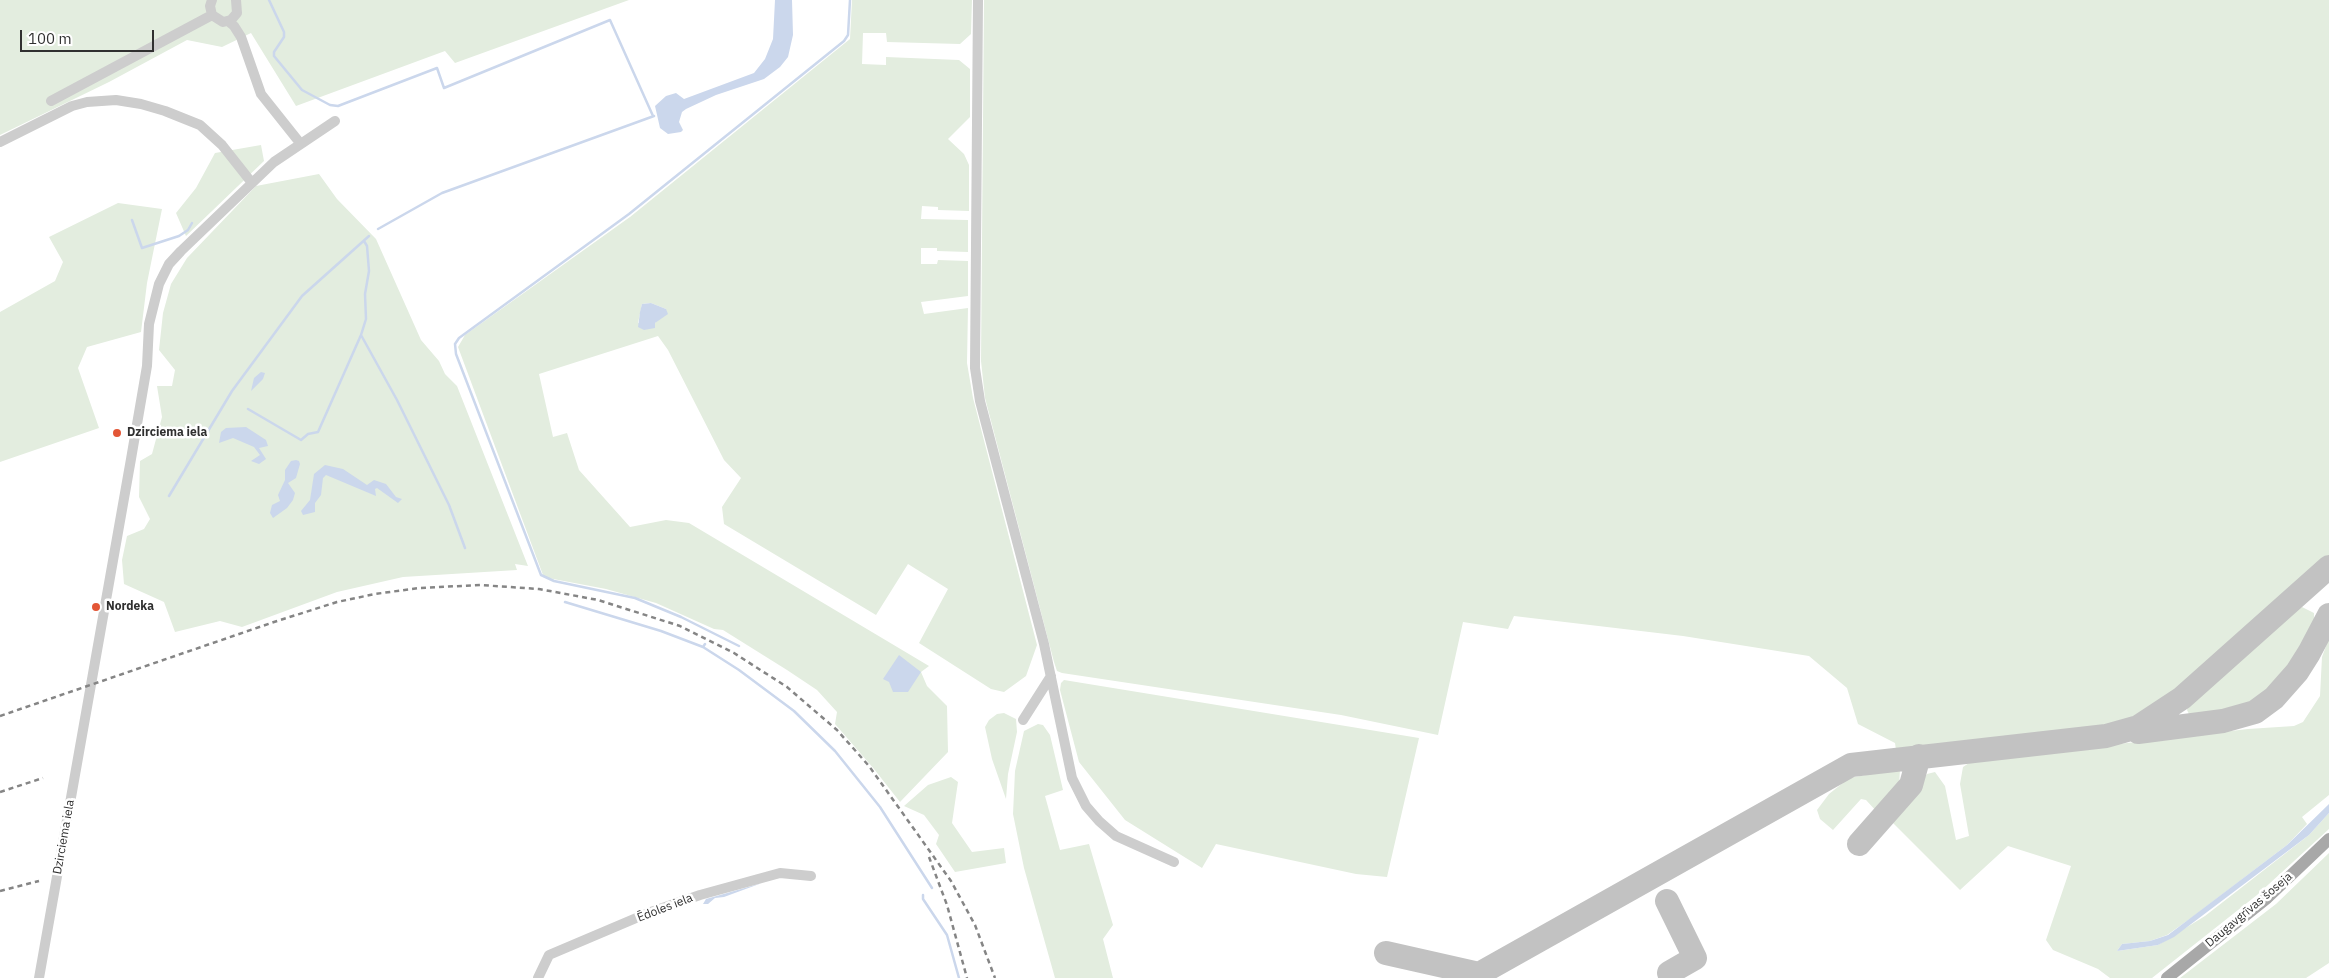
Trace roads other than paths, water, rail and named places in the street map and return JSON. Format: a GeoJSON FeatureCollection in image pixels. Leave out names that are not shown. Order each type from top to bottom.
{"type":"FeatureCollection","features":[{"type":"Feature","properties":{"kind":"main road","name":"Daugavgrīvas šoseja"},"geometry":{"type":"LineString","coordinates":[[2167,978],[2267,898],[2329,839]]}},
{"type":"Feature","properties":{"kind":"street"},"geometry":{"type":"LineString","coordinates":[[978,0],[975,368],[980,401],[1051,676],[1072,778],[1086,806],[1116,836],[1174,862]]}},
{"type":"Feature","properties":{"kind":"street"},"geometry":{"type":"LineString","coordinates":[[232,22],[237,13],[237,1]]}},
{"type":"Feature","properties":{"kind":"street"},"geometry":{"type":"LineString","coordinates":[[51,101],[209,11],[218,21],[232,22]]}},
{"type":"Feature","properties":{"kind":"street"},"geometry":{"type":"LineString","coordinates":[[232,22],[252,64],[261,94],[300,143]]}},
{"type":"Feature","properties":{"kind":"street"},"geometry":{"type":"LineString","coordinates":[[0,142],[80,104],[116,100],[141,104],[174,114],[200,125],[222,145],[252,183]]}},
{"type":"Feature","properties":{"kind":"street","name":"Dzirciema iela"},"geometry":{"type":"LineString","coordinates":[[39,978],[132,459],[147,366],[153,305],[159,284],[169,264],[274,162],[334,121]]}},
{"type":"Feature","properties":{"kind":"street"},"geometry":{"type":"LineString","coordinates":[[1023,720],[1051,676]]}},
{"type":"Feature","properties":{"kind":"street","name":"Ēdoles iela"},"geometry":{"type":"LineString","coordinates":[[538,978],[549,955],[685,900],[780,873],[811,876]]}},
{"type":"Feature","properties":{"kind":"water"},"geometry":{"type":"Polygon","coordinates":[[[775,0],[792,0],[793,35],[788,57],[780,67],[764,79],[716,95],[686,109],[682,112],[679,122],[683,130],[681,132],[668,134],[660,128],[655,106],[666,96],[676,93],[684,99],[754,73],[765,59],[773,39],[775,0]]]}},
{"type":"Feature","properties":{"kind":"water"},"geometry":{"type":"Polygon","coordinates":[[[651,303],[666,309],[668,314],[655,323],[655,328],[644,330],[638,327],[642,304],[651,303]]]}},
{"type":"Feature","properties":{"kind":"water"},"geometry":{"type":"Polygon","coordinates":[[[261,372],[265,373],[263,379],[251,391],[254,378],[261,372]]]}},
{"type":"Feature","properties":{"kind":"water"},"geometry":{"type":"Polygon","coordinates":[[[246,427],[266,440],[268,446],[259,448],[266,459],[259,464],[251,461],[260,455],[254,447],[233,438],[219,443],[221,432],[226,428],[246,427]]]}},
{"type":"Feature","properties":{"kind":"water"},"geometry":{"type":"Polygon","coordinates":[[[296,460],[300,464],[296,478],[288,483],[295,493],[293,500],[287,508],[273,518],[270,513],[272,505],[280,501],[278,495],[285,480],[285,470],[291,461],[296,460]]]}},
{"type":"Feature","properties":{"kind":"water"},"geometry":{"type":"Polygon","coordinates":[[[325,465],[343,469],[367,485],[374,480],[386,484],[396,497],[402,499],[398,503],[377,488],[375,489],[376,496],[326,475],[323,478],[321,495],[315,503],[315,512],[303,515],[301,511],[310,500],[314,474],[325,465]]]}},
{"type":"Feature","properties":{"kind":"water"},"geometry":{"type":"Polygon","coordinates":[[[899,655],[921,672],[908,692],[893,692],[889,682],[883,679],[899,655]]]}},
{"type":"Feature","properties":{"kind":"water"},"geometry":{"type":"Polygon","coordinates":[[[2329,804],[2329,813],[2309,835],[2174,937],[2158,945],[2117,951],[2122,944],[2150,941],[2168,935],[2287,845],[2329,804]]]}},
{"type":"Feature","properties":{"kind":"water"},"geometry":{"type":"Polygon","coordinates":[[[762,883],[724,897],[715,898],[708,904],[703,904],[706,899],[762,883]]]}},
{"type":"Feature","properties":{"kind":"waterway"},"geometry":{"type":"LineString","coordinates":[[269,0],[284,32],[284,37],[274,52],[274,56],[302,90],[330,105],[338,106],[437,68],[444,88],[610,20],[653,116]]}},
{"type":"Feature","properties":{"kind":"waterway"},"geometry":{"type":"LineString","coordinates":[[739,646],[681,617],[635,598],[554,581],[541,575],[456,354],[455,344],[459,338],[629,214],[844,41],[848,35],[850,0]]}},
{"type":"Feature","properties":{"kind":"waterway"},"geometry":{"type":"LineString","coordinates":[[378,229],[442,193],[654,116]]}},
{"type":"Feature","properties":{"kind":"waterway"},"geometry":{"type":"LineString","coordinates":[[132,220],[142,248],[179,236],[188,230],[192,223]]}},
{"type":"Feature","properties":{"kind":"waterway"},"geometry":{"type":"LineString","coordinates":[[169,496],[232,391],[302,296],[369,236]]}},
{"type":"Feature","properties":{"kind":"waterway"},"geometry":{"type":"LineString","coordinates":[[364,241],[367,246],[369,271],[365,294],[366,319],[361,335],[397,400],[449,505],[465,548]]}},
{"type":"Feature","properties":{"kind":"waterway"},"geometry":{"type":"LineString","coordinates":[[248,409],[301,440],[308,434],[318,432],[361,335]]}},
{"type":"Feature","properties":{"kind":"waterway"},"geometry":{"type":"LineString","coordinates":[[565,602],[661,631],[703,647],[705,644]]}},
{"type":"Feature","properties":{"kind":"waterway"},"geometry":{"type":"LineString","coordinates":[[703,647],[739,670],[794,711],[835,751],[880,807],[932,888]]}},
{"type":"Feature","properties":{"kind":"waterway"},"geometry":{"type":"LineString","coordinates":[[923,895],[923,899],[947,935],[959,978]]}},
{"type":"Feature","properties":{"kind":"railway"},"geometry":{"type":"LineString","coordinates":[[0,716],[274,622],[337,602],[375,594],[419,588],[480,585],[539,589],[598,600],[680,626],[734,653],[787,687],[837,730],[869,766],[951,881],[975,925],[995,978]]}},
{"type":"Feature","properties":{"kind":"railway"},"geometry":{"type":"LineString","coordinates":[[0,792],[43,778]]}},
{"type":"Feature","properties":{"kind":"railway"},"geometry":{"type":"LineString","coordinates":[[929,857],[947,905],[967,978]]}},
{"type":"Feature","properties":{"kind":"railway"},"geometry":{"type":"LineString","coordinates":[[0,891],[39,881]]}},
{"type":"Feature","properties":{"kind":"place","name":"Dzirciema iela"},"geometry":{"type":"Point","coordinates":[117,433]}},
{"type":"Feature","properties":{"kind":"place","name":"Nordeka"},"geometry":{"type":"Point","coordinates":[96,607]}}]}
